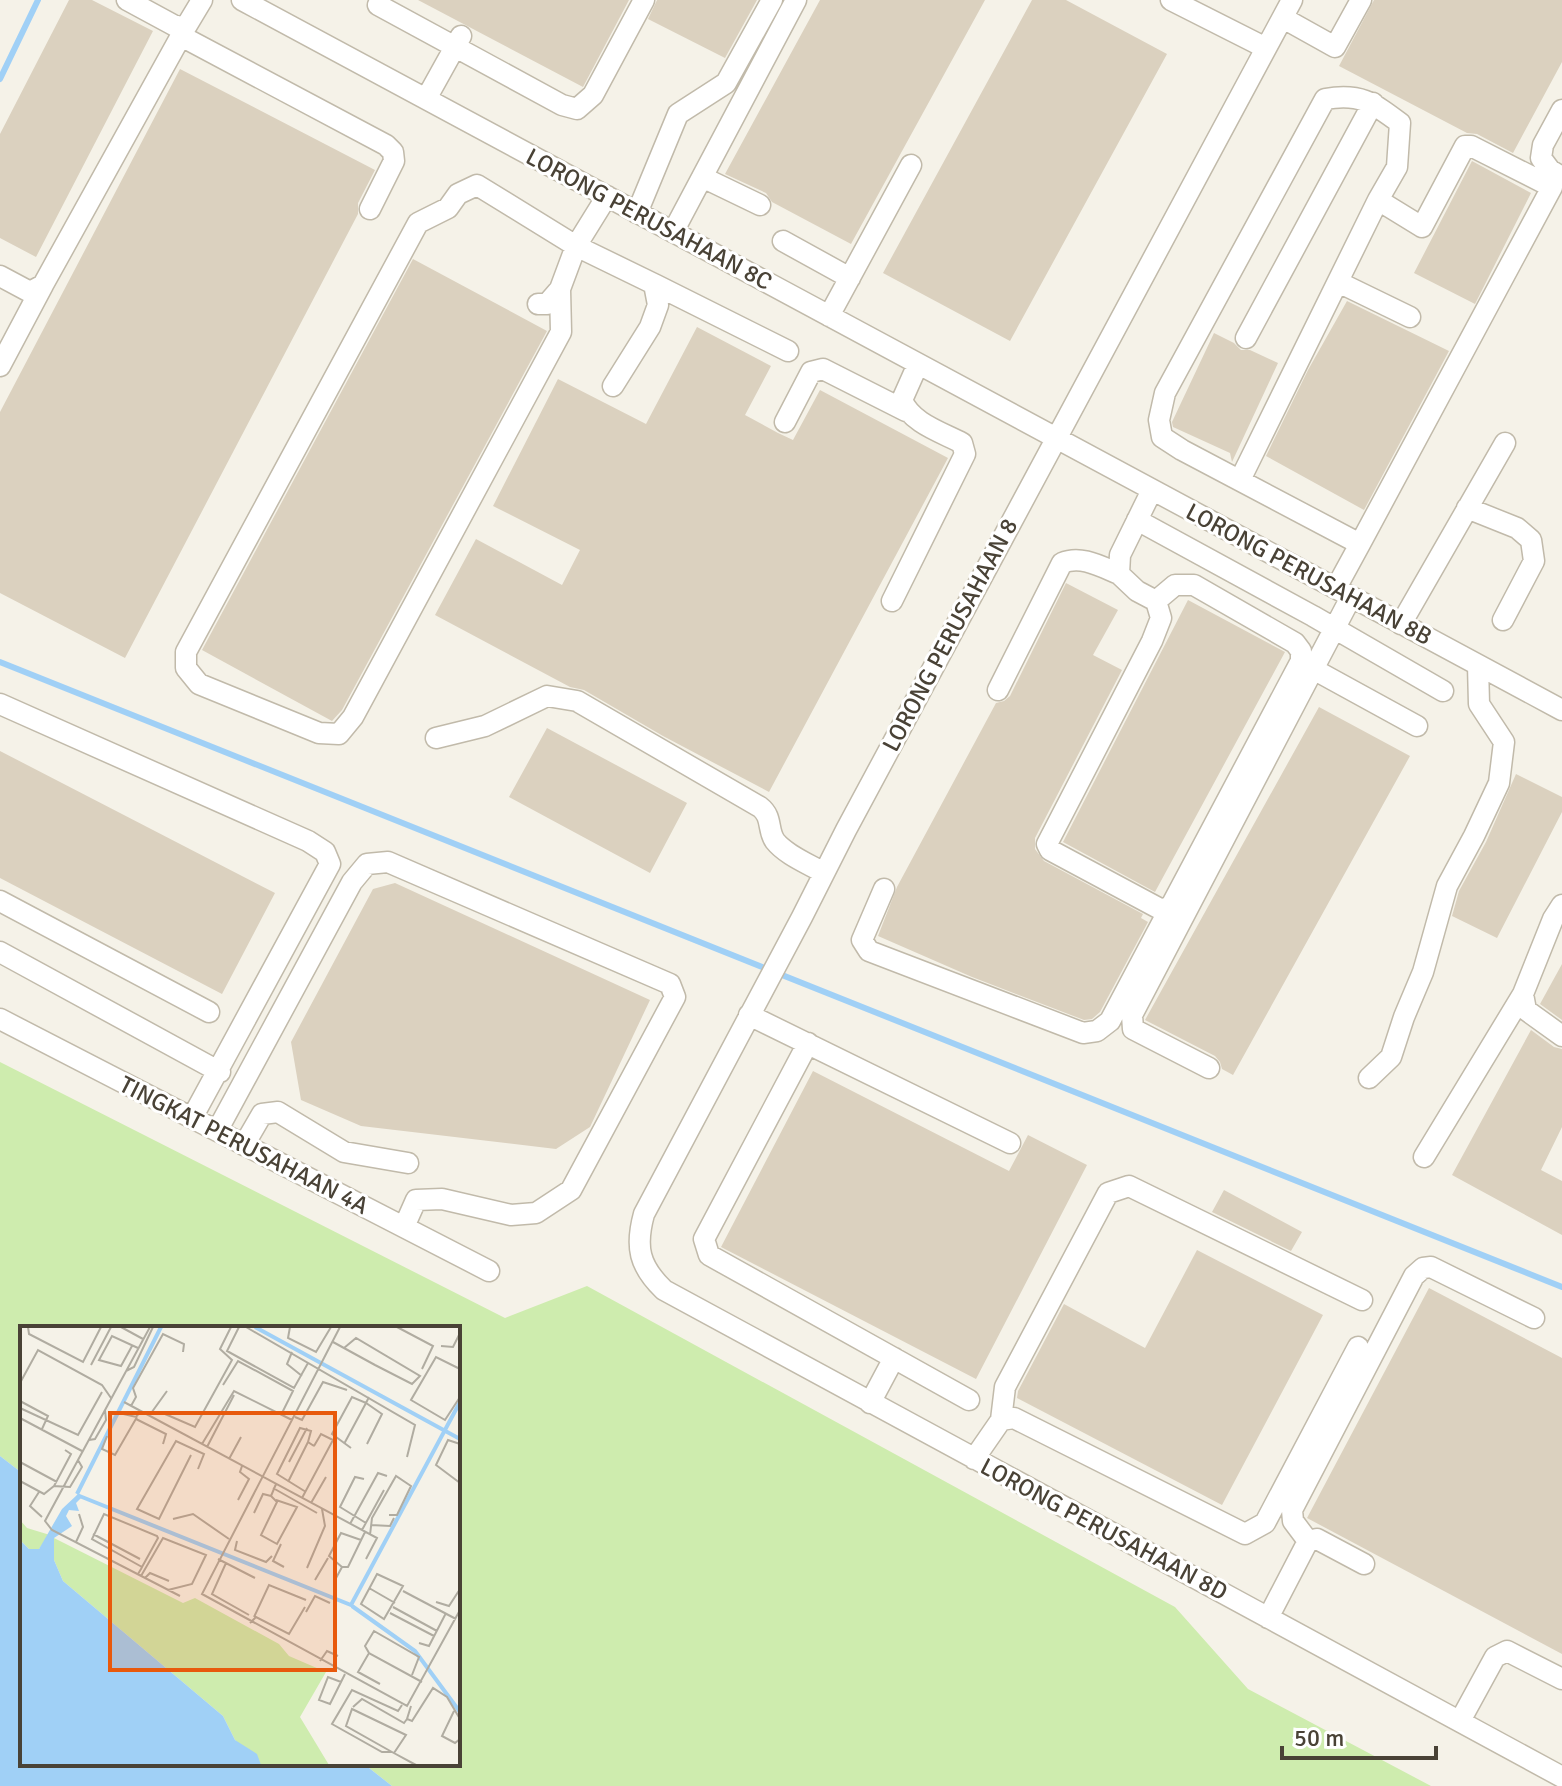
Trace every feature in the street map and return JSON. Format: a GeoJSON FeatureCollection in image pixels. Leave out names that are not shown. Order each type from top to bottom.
{"type":"FeatureCollection","features":[{"type":"Feature","properties":{"kind":"street"},"geometry":{"type":"LineString","coordinates":[[127,0],[386,145],[393,152],[394,161],[370,209]]}},
{"type":"Feature","properties":{"kind":"street"},"geometry":{"type":"LineString","coordinates":[[0,366],[202,0]]}},
{"type":"Feature","properties":{"kind":"street","name":"LORONG PERUSAHAAN 8C"},"geometry":{"type":"LineString","coordinates":[[242,0],[274,7],[426,99],[1055,438]]}},
{"type":"Feature","properties":{"kind":"street"},"geometry":{"type":"LineString","coordinates":[[378,5],[458,42],[562,105],[577,109],[593,95],[644,0]]}},
{"type":"Feature","properties":{"kind":"street"},"geometry":{"type":"LineString","coordinates":[[637,213],[678,114],[726,83],[772,0]]}},
{"type":"Feature","properties":{"kind":"street"},"geometry":{"type":"LineString","coordinates":[[673,232],[796,0]]}},
{"type":"Feature","properties":{"kind":"street"},"geometry":{"type":"LineString","coordinates":[[1287,9],[1335,47],[1361,0]]}},
{"type":"Feature","properties":{"kind":"street"},"geometry":{"type":"LineString","coordinates":[[1185,3],[1266,48]]}},
{"type":"Feature","properties":{"kind":"street","name":"LORONG PERUSAHAAN 8"},"geometry":{"type":"LineString","coordinates":[[650,1277],[641,1257],[638,1236],[644,1214],[1055,438],[1287,9]]}},
{"type":"Feature","properties":{"kind":"street"},"geometry":{"type":"LineString","coordinates":[[426,99],[458,42]]}},
{"type":"Feature","properties":{"kind":"street"},"geometry":{"type":"LineString","coordinates":[[1240,480],[1397,167],[1400,123],[1373,103],[1348,95],[1325,99],[1165,393],[1159,420],[1162,437],[1182,450],[1360,544]]}},
{"type":"Feature","properties":{"kind":"street"},"geometry":{"type":"LineString","coordinates":[[1246,338],[1373,103]]}},
{"type":"Feature","properties":{"kind":"street"},"geometry":{"type":"LineString","coordinates":[[1562,110],[1543,145],[1541,158],[1550,170],[1562,177]]}},
{"type":"Feature","properties":{"kind":"street"},"geometry":{"type":"LineString","coordinates":[[1209,1068],[1133,1029],[1132,1015],[1334,629],[1360,544],[1552,187],[1471,146],[1465,146],[1422,227],[1378,200]]}},
{"type":"Feature","properties":{"kind":"street"},"geometry":{"type":"LineString","coordinates":[[829,316],[911,165]]}},
{"type":"Feature","properties":{"kind":"street"},"geometry":{"type":"LineString","coordinates":[[702,177],[760,205]]}},
{"type":"Feature","properties":{"kind":"street"},"geometry":{"type":"LineString","coordinates":[[560,289],[561,332],[353,717],[339,734],[319,733],[199,684],[186,668],[186,652],[418,223],[448,208],[458,194],[477,185],[576,246],[788,351]]}},
{"type":"Feature","properties":{"kind":"street"},"geometry":{"type":"LineString","coordinates":[[538,304],[547,304],[560,289],[576,246],[607,196]]}},
{"type":"Feature","properties":{"kind":"street"},"geometry":{"type":"LineString","coordinates":[[783,241],[850,278]]}},
{"type":"Feature","properties":{"kind":"street"},"geometry":{"type":"LineString","coordinates":[[0,276],[30,292],[43,285]]}},
{"type":"Feature","properties":{"kind":"street"},"geometry":{"type":"LineString","coordinates":[[1338,282],[1410,317]]}},
{"type":"Feature","properties":{"kind":"street"},"geometry":{"type":"LineString","coordinates":[[613,386],[650,327],[658,305],[654,284]]}},
{"type":"Feature","properties":{"kind":"street"},"geometry":{"type":"LineString","coordinates":[[906,411],[902,400],[918,364]]}},
{"type":"Feature","properties":{"kind":"street"},"geometry":{"type":"LineString","coordinates":[[785,422],[811,372],[823,369],[962,443],[965,454],[892,601]]}},
{"type":"Feature","properties":{"kind":"street","name":"LORONG PERUSAHAAN 8B"},"geometry":{"type":"LineString","coordinates":[[1055,438],[1562,710]]}},
{"type":"Feature","properties":{"kind":"street"},"geometry":{"type":"LineString","coordinates":[[1401,624],[1505,443]]}},
{"type":"Feature","properties":{"kind":"street"},"geometry":{"type":"LineString","coordinates":[[1119,574],[1120,555],[1152,490]]}},
{"type":"Feature","properties":{"kind":"street"},"geometry":{"type":"LineString","coordinates":[[1467,508],[1517,528],[1531,540],[1534,561],[1503,620]]}},
{"type":"Feature","properties":{"kind":"street"},"geometry":{"type":"LineString","coordinates":[[1137,520],[1443,691]]}},
{"type":"Feature","properties":{"kind":"street"},"geometry":{"type":"LineString","coordinates":[[998,690],[1062,563],[1071,559],[1085,561],[1119,574],[1137,591],[1156,601],[1161,618],[1152,641],[1047,844],[1050,850],[1153,908],[1162,910],[1171,906]]}},
{"type":"Feature","properties":{"kind":"street"},"geometry":{"type":"LineString","coordinates":[[884,889],[862,940],[869,951],[1083,1033],[1097,1031],[1110,1021],[1301,661],[1301,651],[1295,643],[1194,585],[1175,585],[1156,601]]}},
{"type":"Feature","properties":{"kind":"street"},"geometry":{"type":"LineString","coordinates":[[1369,1078],[1391,1057],[1423,972],[1447,886],[1499,783],[1504,742],[1479,704],[1478,665]]}},
{"type":"Feature","properties":{"kind":"street"},"geometry":{"type":"LineString","coordinates":[[1313,669],[1417,726]]}},
{"type":"Feature","properties":{"kind":"street"},"geometry":{"type":"LineString","coordinates":[[436,738],[485,726],[547,696],[577,701],[766,811],[777,845],[824,873]]}},
{"type":"Feature","properties":{"kind":"street"},"geometry":{"type":"LineString","coordinates":[[0,704],[308,841],[325,852],[330,864],[220,1072],[192,1118]]}},
{"type":"Feature","properties":{"kind":"street"},"geometry":{"type":"LineString","coordinates":[[217,1131],[352,882],[367,864],[388,862],[670,984],[675,997],[571,1190],[536,1213],[511,1215],[442,1199],[416,1200],[404,1227]]}},
{"type":"Feature","properties":{"kind":"street"},"geometry":{"type":"LineString","coordinates":[[0,901],[209,1012]]}},
{"type":"Feature","properties":{"kind":"street"},"geometry":{"type":"LineString","coordinates":[[1424,1157],[1523,994],[1553,919],[1562,905]]}},
{"type":"Feature","properties":{"kind":"street"},"geometry":{"type":"LineString","coordinates":[[0,952],[220,1072]]}},
{"type":"Feature","properties":{"kind":"street"},"geometry":{"type":"LineString","coordinates":[[1523,994],[1526,1010],[1562,1036]]}},
{"type":"Feature","properties":{"kind":"street"},"geometry":{"type":"LineString","coordinates":[[754,1005],[808,1043],[1010,1143]]}},
{"type":"Feature","properties":{"kind":"street","name":"TINGKAT PERUSAHAAN 4A"},"geometry":{"type":"LineString","coordinates":[[0,1019],[489,1271]]}},
{"type":"Feature","properties":{"kind":"street"},"geometry":{"type":"LineString","coordinates":[[808,1043],[704,1239],[709,1255],[969,1400]]}},
{"type":"Feature","properties":{"kind":"street"},"geometry":{"type":"LineString","coordinates":[[244,1145],[262,1114],[278,1112],[344,1152],[408,1163]]}},
{"type":"Feature","properties":{"kind":"street"},"geometry":{"type":"LineString","coordinates":[[974,1459],[1001,1420],[1005,1387],[1108,1193],[1129,1186],[1362,1300]]}},
{"type":"Feature","properties":{"kind":"street"},"geometry":{"type":"LineString","coordinates":[[1308,1541],[1293,1521],[1292,1510],[1414,1276],[1423,1268],[1431,1267],[1534,1318]]}},
{"type":"Feature","properties":{"kind":"street","name":"LORONG PERUSAHAAN 8D"},"geometry":{"type":"LineString","coordinates":[[650,1277],[664,1290],[870,1403],[1562,1777]]}},
{"type":"Feature","properties":{"kind":"street"},"geometry":{"type":"LineString","coordinates":[[1001,1420],[1014,1418],[1245,1534],[1265,1523],[1358,1347]]}},
{"type":"Feature","properties":{"kind":"street"},"geometry":{"type":"LineString","coordinates":[[870,1403],[894,1358]]}},
{"type":"Feature","properties":{"kind":"street"},"geometry":{"type":"LineString","coordinates":[[1308,1541],[1317,1539],[1364,1564]]}},
{"type":"Feature","properties":{"kind":"street"},"geometry":{"type":"LineString","coordinates":[[1268,1618],[1308,1541]]}},
{"type":"Feature","properties":{"kind":"street"},"geometry":{"type":"LineString","coordinates":[[1460,1721],[1495,1657],[1507,1651],[1562,1679]]}},
{"type":"Feature","properties":{"kind":"green space"},"geometry":{"type":"Polygon","coordinates":[[[0,1062],[505,1318],[587,1286],[1175,1607],[1248,1689],[1431,1786],[392,1786],[367,1766],[460,1766],[460,1326],[20,1326],[20,1471],[0,1456],[0,1062]]]}},
{"type":"Feature","properties":{"kind":"water"},"geometry":{"type":"Polygon","coordinates":[[[0,1456],[20,1471],[20,1766],[367,1766],[392,1786],[0,1786],[0,1456]]]}},
{"type":"Feature","properties":{"kind":"building"},"geometry":{"type":"Polygon","coordinates":[[[69,0],[92,0],[153,31],[36,257],[0,238],[0,134],[69,0]]]}},
{"type":"Feature","properties":{"kind":"building"},"geometry":{"type":"Polygon","coordinates":[[[418,0],[629,0],[583,87],[418,0]]]}},
{"type":"Feature","properties":{"kind":"building"},"geometry":{"type":"Polygon","coordinates":[[[657,0],[757,0],[725,58],[648,19],[657,0]]]}},
{"type":"Feature","properties":{"kind":"building"},"geometry":{"type":"Polygon","coordinates":[[[820,0],[985,0],[851,244],[772,202],[766,193],[725,174],[820,0]]]}},
{"type":"Feature","properties":{"kind":"building"},"geometry":{"type":"Polygon","coordinates":[[[1032,0],[1066,0],[1167,54],[1010,341],[883,273],[1032,0]]]}},
{"type":"Feature","properties":{"kind":"building"},"geometry":{"type":"Polygon","coordinates":[[[1374,0],[1562,0],[1562,62],[1513,153],[1477,134],[1467,133],[1339,66],[1374,0]]]}},
{"type":"Feature","properties":{"kind":"building"},"geometry":{"type":"Polygon","coordinates":[[[180,69],[375,170],[358,203],[358,214],[125,658],[0,593],[0,412],[180,69]]]}},
{"type":"Feature","properties":{"kind":"building"},"geometry":{"type":"Polygon","coordinates":[[[1472,161],[1531,193],[1475,304],[1414,273],[1472,161]]]}},
{"type":"Feature","properties":{"kind":"building"},"geometry":{"type":"Polygon","coordinates":[[[413,259],[547,331],[342,710],[332,721],[202,650],[413,259]]]}},
{"type":"Feature","properties":{"kind":"building"},"geometry":{"type":"Polygon","coordinates":[[[1347,301],[1449,351],[1364,510],[1266,456],[1308,370],[1347,301]]]}},
{"type":"Feature","properties":{"kind":"building"},"geometry":{"type":"Polygon","coordinates":[[[697,327],[771,366],[745,415],[778,433],[793,440],[820,390],[948,458],[769,792],[584,690],[570,687],[435,615],[476,539],[562,585],[580,550],[493,506],[558,379],[646,424],[697,327]]]}},
{"type":"Feature","properties":{"kind":"building"},"geometry":{"type":"Polygon","coordinates":[[[1214,333],[1241,350],[1250,350],[1278,363],[1232,462],[1230,453],[1173,427],[1172,422],[1214,333]]]}},
{"type":"Feature","properties":{"kind":"building"},"geometry":{"type":"Polygon","coordinates":[[[1066,583],[1118,610],[1093,655],[1122,670],[1035,838],[1035,849],[1044,861],[1143,914],[1141,918],[1148,922],[1100,1012],[1092,1019],[1084,1020],[972,977],[878,936],[897,887],[996,703],[1010,696],[1066,583]]]}},
{"type":"Feature","properties":{"kind":"building"},"geometry":{"type":"Polygon","coordinates":[[[1188,600],[1285,652],[1155,892],[1063,842],[1188,600]]]}},
{"type":"Feature","properties":{"kind":"building"},"geometry":{"type":"Polygon","coordinates":[[[1319,707],[1410,756],[1233,1075],[1222,1069],[1215,1056],[1145,1020],[1319,707]]]}},
{"type":"Feature","properties":{"kind":"building"},"geometry":{"type":"Polygon","coordinates":[[[547,728],[687,803],[650,873],[509,797],[547,728]]]}},
{"type":"Feature","properties":{"kind":"building"},"geometry":{"type":"Polygon","coordinates":[[[0,751],[275,893],[222,994],[0,878],[0,751]]]}},
{"type":"Feature","properties":{"kind":"building"},"geometry":{"type":"Polygon","coordinates":[[[1516,774],[1562,797],[1562,812],[1497,938],[1452,916],[1459,891],[1486,842],[1516,774]]]}},
{"type":"Feature","properties":{"kind":"building"},"geometry":{"type":"Polygon","coordinates":[[[395,883],[650,1000],[590,1127],[556,1149],[361,1126],[301,1100],[291,1042],[373,889],[395,883]]]}},
{"type":"Feature","properties":{"kind":"building"},"geometry":{"type":"Polygon","coordinates":[[[1562,964],[1562,1020],[1540,1004],[1562,964]]]}},
{"type":"Feature","properties":{"kind":"building"},"geometry":{"type":"Polygon","coordinates":[[[1531,1030],[1554,1047],[1562,1049],[1562,1127],[1541,1170],[1562,1181],[1562,1235],[1452,1175],[1531,1030]]]}},
{"type":"Feature","properties":{"kind":"building"},"geometry":{"type":"Polygon","coordinates":[[[813,1071],[1009,1171],[1028,1135],[1087,1165],[976,1379],[721,1247],[813,1071]]]}},
{"type":"Feature","properties":{"kind":"building"},"geometry":{"type":"Polygon","coordinates":[[[1224,1190],[1302,1232],[1291,1251],[1212,1212],[1224,1190]]]}},
{"type":"Feature","properties":{"kind":"building"},"geometry":{"type":"Polygon","coordinates":[[[1197,1250],[1323,1315],[1222,1505],[1017,1398],[1064,1304],[1145,1348],[1197,1250]]]}},
{"type":"Feature","properties":{"kind":"building"},"geometry":{"type":"Polygon","coordinates":[[[1429,1288],[1562,1358],[1562,1654],[1307,1518],[1429,1288]]]}},
{"type":"Feature","properties":{"kind":"waterway"},"geometry":{"type":"LineString","coordinates":[[0,79],[38,0]]}},
{"type":"Feature","properties":{"kind":"waterway"},"geometry":{"type":"LineString","coordinates":[[0,662],[1562,1287]]}}]}
